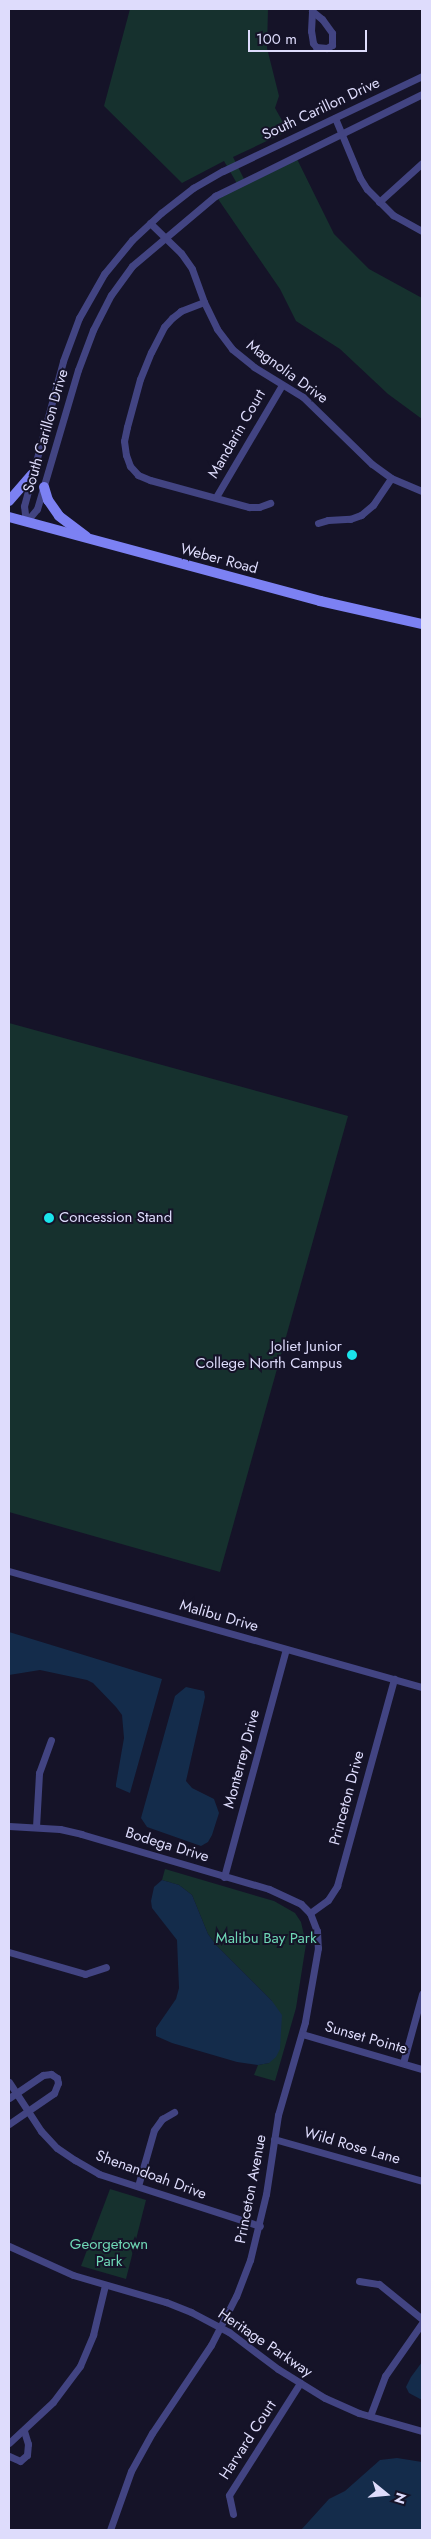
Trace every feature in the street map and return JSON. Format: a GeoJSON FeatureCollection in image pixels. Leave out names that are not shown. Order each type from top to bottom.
{"type":"FeatureCollection","features":[{"type":"Feature","properties":{"kind":"main road"},"geometry":{"type":"LineString","coordinates":[[9,502],[32,475]]}},
{"type":"Feature","properties":{"kind":"main road"},"geometry":{"type":"LineString","coordinates":[[44,487],[48,500],[59,516],[91,540]]}},
{"type":"Feature","properties":{"kind":"main road","name":"Weber Road"},"geometry":{"type":"LineString","coordinates":[[9,517],[320,601],[422,624]]}},
{"type":"Feature","properties":{"kind":"street"},"geometry":{"type":"LineString","coordinates":[[312,10],[332,33],[332,45],[328,48],[316,47],[312,43],[312,10]]}},
{"type":"Feature","properties":{"kind":"street","name":"South Carillon Drive"},"geometry":{"type":"LineString","coordinates":[[26,522],[24,506],[32,475],[63,362],[79,318],[104,274],[132,240],[193,188],[223,171],[422,76]]}},
{"type":"Feature","properties":{"kind":"street","name":"South Carillon Drive"},"geometry":{"type":"LineString","coordinates":[[26,522],[37,509],[78,370],[94,330],[111,295],[132,266],[215,196],[341,132],[422,94]]}},
{"type":"Feature","properties":{"kind":"street"},"geometry":{"type":"LineString","coordinates":[[335,118],[360,178],[379,202],[393,215],[422,232]]}},
{"type":"Feature","properties":{"kind":"street"},"geometry":{"type":"LineString","coordinates":[[379,202],[422,164]]}},
{"type":"Feature","properties":{"kind":"street","name":"Magnolia Drive"},"geometry":{"type":"LineString","coordinates":[[150,223],[181,253],[192,269],[204,302],[217,329],[232,349],[282,385],[303,397],[372,464],[391,478],[422,491]]}},
{"type":"Feature","properties":{"kind":"street","name":"Mandarin Court"},"geometry":{"type":"LineString","coordinates":[[204,302],[181,311],[164,327],[140,379],[124,441],[130,466],[138,475],[150,480],[249,507],[259,507],[270,503]]}},
{"type":"Feature","properties":{"kind":"street","name":"Mandarin Court"},"geometry":{"type":"LineString","coordinates":[[216,497],[282,385]]}},
{"type":"Feature","properties":{"kind":"street"},"geometry":{"type":"LineString","coordinates":[[318,523],[328,520],[350,520],[361,515],[372,505],[391,478]]}},
{"type":"Feature","properties":{"kind":"street","name":"Malibu Drive"},"geometry":{"type":"LineString","coordinates":[[9,1571],[422,1687]]}},
{"type":"Feature","properties":{"kind":"street","name":"Monterrey Drive"},"geometry":{"type":"LineString","coordinates":[[224,1876],[286,1649]]}},
{"type":"Feature","properties":{"kind":"street","name":"Princeton Drive"},"geometry":{"type":"LineString","coordinates":[[310,1913],[328,1900],[337,1886],[394,1679]]}},
{"type":"Feature","properties":{"kind":"street"},"geometry":{"type":"LineString","coordinates":[[36,1827],[39,1773],[51,1740]]}},
{"type":"Feature","properties":{"kind":"street","name":"Bodega Drive"},"geometry":{"type":"LineString","coordinates":[[9,1826],[36,1827],[81,1834],[289,1897],[301,1904],[310,1913]]}},
{"type":"Feature","properties":{"kind":"street","name":"Princeton Avenue"},"geometry":{"type":"LineString","coordinates":[[110,2530],[124,2490],[142,2449],[220,2327],[244,2276],[260,2226],[274,2139],[302,2034],[318,1948],[317,1931],[310,1913]]}},
{"type":"Feature","properties":{"kind":"street"},"geometry":{"type":"LineString","coordinates":[[9,1952],[85,1974],[106,1967]]}},
{"type":"Feature","properties":{"kind":"street"},"geometry":{"type":"LineString","coordinates":[[403,2063],[422,1994]]}},
{"type":"Feature","properties":{"kind":"street","name":"Sunset Pointe"},"geometry":{"type":"LineString","coordinates":[[302,2034],[422,2069]]}},
{"type":"Feature","properties":{"kind":"street"},"geometry":{"type":"LineString","coordinates":[[9,2098],[43,2075],[52,2074],[57,2078],[58,2083],[54,2093],[9,2124]]}},
{"type":"Feature","properties":{"kind":"street","name":"Shenandoah Drive"},"geometry":{"type":"LineString","coordinates":[[9,2082],[41,2131],[57,2148],[74,2160],[99,2174],[260,2226]]}},
{"type":"Feature","properties":{"kind":"street"},"geometry":{"type":"LineString","coordinates":[[138,2186],[154,2130],[162,2119],[174,2112]]}},
{"type":"Feature","properties":{"kind":"street","name":"Wild Rose Lane"},"geometry":{"type":"LineString","coordinates":[[274,2139],[422,2181]]}},
{"type":"Feature","properties":{"kind":"street","name":"Heritage Parkway"},"geometry":{"type":"LineString","coordinates":[[9,2246],[58,2269],[105,2285],[166,2302],[220,2327],[300,2383],[325,2398],[370,2416],[422,2431]]}},
{"type":"Feature","properties":{"kind":"street"},"geometry":{"type":"LineString","coordinates":[[359,2281],[380,2284],[422,2321],[385,2376],[370,2416]]}},
{"type":"Feature","properties":{"kind":"street"},"geometry":{"type":"LineString","coordinates":[[9,2443],[53,2402],[80,2366],[91,2340],[105,2285]]}},
{"type":"Feature","properties":{"kind":"street","name":"Harvard Court"},"geometry":{"type":"LineString","coordinates":[[233,2514],[229,2495],[300,2383]]}},
{"type":"Feature","properties":{"kind":"street"},"geometry":{"type":"LineString","coordinates":[[9,2456],[20,2461],[27,2455],[28,2444],[24,2431]]}},
{"type":"Feature","properties":{"kind":"green space"},"geometry":{"type":"Polygon","coordinates":[[[130,9],[268,9],[267,48],[279,96],[275,108],[288,131],[233,157],[246,183],[297,159],[334,234],[369,269],[422,298],[422,419],[388,394],[340,349],[296,321],[280,289],[218,199],[239,187],[224,161],[182,183],[104,106],[130,9]]]}},
{"type":"Feature","properties":{"kind":"green space"},"geometry":{"type":"Polygon","coordinates":[[[9,1023],[348,1116],[220,1572],[9,1512],[9,1023]]]}},
{"type":"Feature","properties":{"kind":"green space","name":"Malibu Bay Park"},"geometry":{"type":"Polygon","coordinates":[[[165,1869],[274,1901],[295,1913],[301,1922],[306,1944],[296,2008],[275,2081],[254,2075],[258,2065],[269,2063],[272,2001],[216,1945],[208,1934],[192,1895],[179,1885],[162,1880],[165,1869]]]}},
{"type":"Feature","properties":{"kind":"green space","name":"Georgetown Park"},"geometry":{"type":"Polygon","coordinates":[[[110,2189],[146,2200],[126,2279],[81,2266],[110,2189]]]}},
{"type":"Feature","properties":{"kind":"water"},"geometry":{"type":"Polygon","coordinates":[[[9,1632],[162,1679],[130,1793],[116,1787],[124,1738],[122,1715],[116,1707],[93,1683],[87,1680],[40,1670],[9,1675],[9,1632]]]}},
{"type":"Feature","properties":{"kind":"water"},"geometry":{"type":"Polygon","coordinates":[[[186,1687],[204,1691],[205,1697],[186,1781],[192,1788],[214,1799],[219,1813],[212,1835],[208,1842],[201,1846],[147,1827],[141,1818],[175,1696],[186,1687]]]}},
{"type":"Feature","properties":{"kind":"water"},"geometry":{"type":"Polygon","coordinates":[[[162,1880],[179,1885],[192,1895],[208,1934],[216,1945],[272,2001],[282,2015],[280,2049],[276,2057],[269,2063],[258,2065],[237,2062],[172,2043],[156,2036],[156,2028],[176,1999],[179,1988],[177,1940],[152,1908],[151,1901],[154,1887],[162,1880]]]}},
{"type":"Feature","properties":{"kind":"water"},"geometry":{"type":"Polygon","coordinates":[[[422,2362],[422,2400],[409,2393],[406,2387],[422,2362]]]}},
{"type":"Feature","properties":{"kind":"water"},"geometry":{"type":"Polygon","coordinates":[[[397,2458],[422,2462],[422,2530],[301,2530],[329,2499],[345,2491],[380,2460],[397,2458]]]}},
{"type":"Feature","properties":{"kind":"place","name":"Concession Stand"},"geometry":{"type":"Point","coordinates":[49,1218]}},
{"type":"Feature","properties":{"kind":"place","name":"Joliet Junior College North Campus"},"geometry":{"type":"Point","coordinates":[352,1355]}}]}
